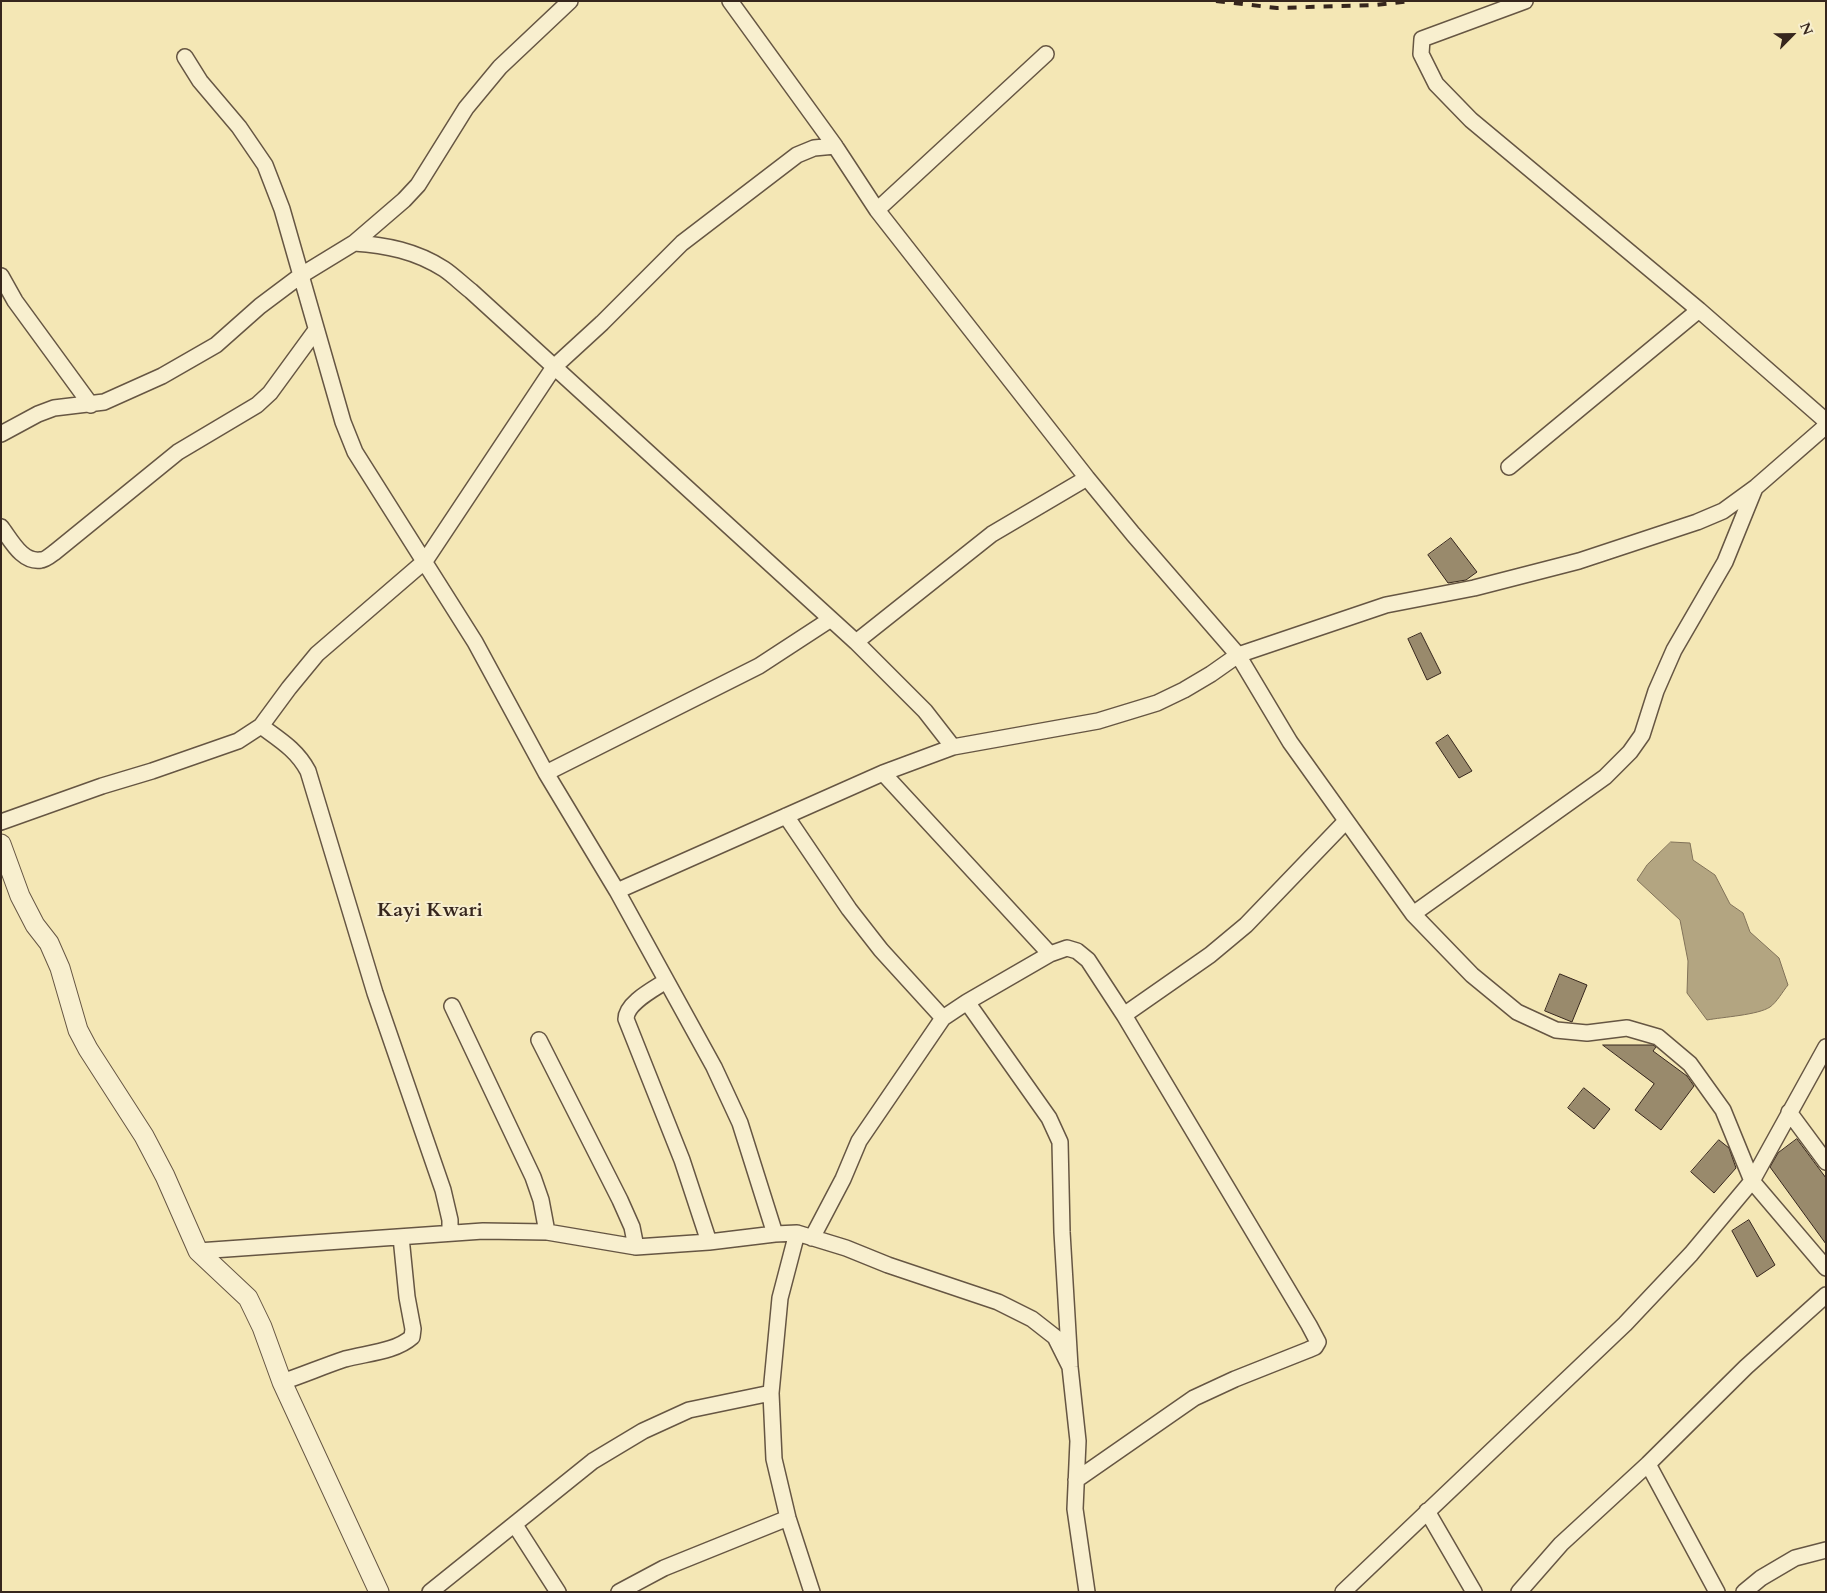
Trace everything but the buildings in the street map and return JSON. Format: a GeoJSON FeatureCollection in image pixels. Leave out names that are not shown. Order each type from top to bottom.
{"type":"FeatureCollection","features":[{"type":"Feature","properties":{"kind":"street"},"geometry":{"type":"LineString","coordinates":[[1,434],[38,414],[54,408],[104,402],[162,376],[216,345],[260,306],[300,276],[354,243],[404,200],[418,184],[466,108],[477,94],[500,67],[570,1]]}},
{"type":"Feature","properties":{"kind":"street"},"geometry":{"type":"LineString","coordinates":[[730,1],[835,146],[877,210],[1087,478],[1238,655],[1290,742],[1413,914],[1472,975],[1517,1012],[1556,1030],[1587,1033],[1627,1028],[1658,1037],[1690,1064],[1723,1110],[1752,1181],[1826,1268]]}},
{"type":"Feature","properties":{"kind":"street"},"geometry":{"type":"LineString","coordinates":[[1525,1],[1422,39],[1421,54],[1436,84],[1471,120],[1698,310],[1826,421]]}},
{"type":"Feature","properties":{"kind":"street"},"geometry":{"type":"LineString","coordinates":[[877,210],[1046,54]]}},
{"type":"Feature","properties":{"kind":"street"},"geometry":{"type":"LineString","coordinates":[[185,57],[200,81],[239,127],[265,165],[282,209],[342,422],[355,452],[475,642],[546,773],[617,892],[714,1067],[740,1123],[775,1234]]}},
{"type":"Feature","properties":{"kind":"street"},"geometry":{"type":"LineString","coordinates":[[1,822],[238,741],[261,726],[317,654],[425,561],[554,366],[602,323],[682,243],[703,226],[797,155],[814,148],[835,146]]}},
{"type":"Feature","properties":{"kind":"street"},"geometry":{"type":"LineString","coordinates":[[354,243],[383,245],[412,253],[444,269],[554,366],[856,642],[925,711],[953,747]]}},
{"type":"Feature","properties":{"kind":"street"},"geometry":{"type":"LineString","coordinates":[[1,276],[16,301],[91,404]]}},
{"type":"Feature","properties":{"kind":"street"},"geometry":{"type":"LineString","coordinates":[[1509,467],[1698,310]]}},
{"type":"Feature","properties":{"kind":"street"},"geometry":{"type":"LineString","coordinates":[[1,527],[18,550],[29,559],[42,561],[178,452],[257,405],[270,392],[316,330]]}},
{"type":"Feature","properties":{"kind":"street"},"geometry":{"type":"LineString","coordinates":[[617,892],[883,773],[953,747],[1098,721],[1157,703],[1211,674],[1238,655],[1386,605],[1474,588],[1579,561],[1688,525],[1723,511],[1756,487],[1826,426]]}},
{"type":"Feature","properties":{"kind":"street"},"geometry":{"type":"LineString","coordinates":[[856,642],[992,534],[1087,478]]}},
{"type":"Feature","properties":{"kind":"street"},"geometry":{"type":"LineString","coordinates":[[1413,914],[1604,777],[1630,752],[1642,735],[1656,691],[1674,650],[1724,562],[1756,487]]}},
{"type":"Feature","properties":{"kind":"street"},"geometry":{"type":"LineString","coordinates":[[546,773],[759,666],[831,619]]}},
{"type":"Feature","properties":{"kind":"street"},"geometry":{"type":"LineString","coordinates":[[261,726],[292,748],[302,759],[308,771],[375,993],[443,1190],[450,1220],[450,1233]]}},
{"type":"Feature","properties":{"kind":"street"},"geometry":{"type":"LineString","coordinates":[[883,773],[1050,954]]}},
{"type":"Feature","properties":{"kind":"street"},"geometry":{"type":"LineString","coordinates":[[786,816],[849,909],[881,950],[943,1018]]}},
{"type":"Feature","properties":{"kind":"street"},"geometry":{"type":"LineString","coordinates":[[1124,1015],[1210,955],[1246,925],[1346,821]]}},
{"type":"Feature","properties":{"kind":"street"},"geometry":{"type":"LineString","coordinates":[[1,844],[20,896],[35,925],[49,943],[60,968],[78,1030],[88,1049],[144,1136],[165,1176],[198,1251],[248,1298],[262,1327],[282,1382],[379,1592]]}},
{"type":"Feature","properties":{"kind":"street"},"geometry":{"type":"LineString","coordinates":[[812,1238],[860,1142],[943,1018],[1050,954],[1067,948],[1077,951],[1088,960],[1124,1015],[1318,1342],[1308,1350],[1235,1379],[1194,1398],[1076,1480]]}},
{"type":"Feature","properties":{"kind":"street"},"geometry":{"type":"LineString","coordinates":[[666,981],[630,1006],[626,1013],[626,1019],[682,1160],[709,1242]]}},
{"type":"Feature","properties":{"kind":"street"},"geometry":{"type":"LineString","coordinates":[[967,1002],[1049,1118],[1060,1142],[1062,1232],[1070,1368],[1078,1441],[1075,1509],[1087,1592]]}},
{"type":"Feature","properties":{"kind":"street"},"geometry":{"type":"LineString","coordinates":[[452,1006],[533,1178],[541,1200],[547,1232]]}},
{"type":"Feature","properties":{"kind":"street"},"geometry":{"type":"LineString","coordinates":[[539,1040],[620,1200],[632,1227],[636,1247]]}},
{"type":"Feature","properties":{"kind":"street"},"geometry":{"type":"LineString","coordinates":[[1342,1592],[1625,1324],[1691,1254],[1752,1181],[1826,1047]]}},
{"type":"Feature","properties":{"kind":"street"},"geometry":{"type":"LineString","coordinates":[[1789,1112],[1826,1162]]}},
{"type":"Feature","properties":{"kind":"street"},"geometry":{"type":"LineString","coordinates":[[198,1251],[483,1231],[547,1232],[636,1247],[797,1233],[846,1248],[888,1265],[998,1302],[1032,1319],[1055,1337],[1070,1368]]}},
{"type":"Feature","properties":{"kind":"street"},"geometry":{"type":"LineString","coordinates":[[797,1233],[780,1298],[771,1393],[774,1459],[788,1518],[812,1592]]}},
{"type":"Feature","properties":{"kind":"street"},"geometry":{"type":"LineString","coordinates":[[282,1382],[342,1360],[395,1346],[406,1342],[412,1337],[413,1329],[407,1297],[401,1237]]}},
{"type":"Feature","properties":{"kind":"street"},"geometry":{"type":"LineString","coordinates":[[1519,1592],[1561,1544],[1648,1464],[1746,1367],[1826,1295]]}},
{"type":"Feature","properties":{"kind":"street"},"geometry":{"type":"LineString","coordinates":[[430,1592],[593,1461],[643,1431],[689,1410],[771,1393]]}},
{"type":"Feature","properties":{"kind":"street"},"geometry":{"type":"LineString","coordinates":[[1648,1464],[1717,1592]]}},
{"type":"Feature","properties":{"kind":"street"},"geometry":{"type":"LineString","coordinates":[[1427,1511],[1474,1592]]}},
{"type":"Feature","properties":{"kind":"street"},"geometry":{"type":"LineString","coordinates":[[619,1592],[664,1568],[788,1518]]}},
{"type":"Feature","properties":{"kind":"street"},"geometry":{"type":"LineString","coordinates":[[515,1525],[558,1592]]}},
{"type":"Feature","properties":{"kind":"street"},"geometry":{"type":"LineString","coordinates":[[1744,1592],[1761,1578],[1795,1558],[1826,1550]]}},
{"type":"Feature","properties":{"kind":"shaded area"},"geometry":{"type":"Polygon","coordinates":[[[1671,842],[1690,843],[1693,860],[1715,875],[1730,904],[1743,913],[1750,932],[1779,958],[1788,985],[1770,1007],[1765,1010],[1707,1020],[1687,993],[1688,961],[1680,920],[1637,880],[1647,865],[1671,842]]]}},
{"type":"Feature","properties":{"kind":"railway"},"geometry":{"type":"LineString","coordinates":[[1216,1],[1277,8],[1375,5],[1411,1]]}},
{"type":"Feature","properties":{"kind":"district","name":"Kayi Kwari"},"geometry":{"type":"Point","coordinates":[430,911]}}]}
